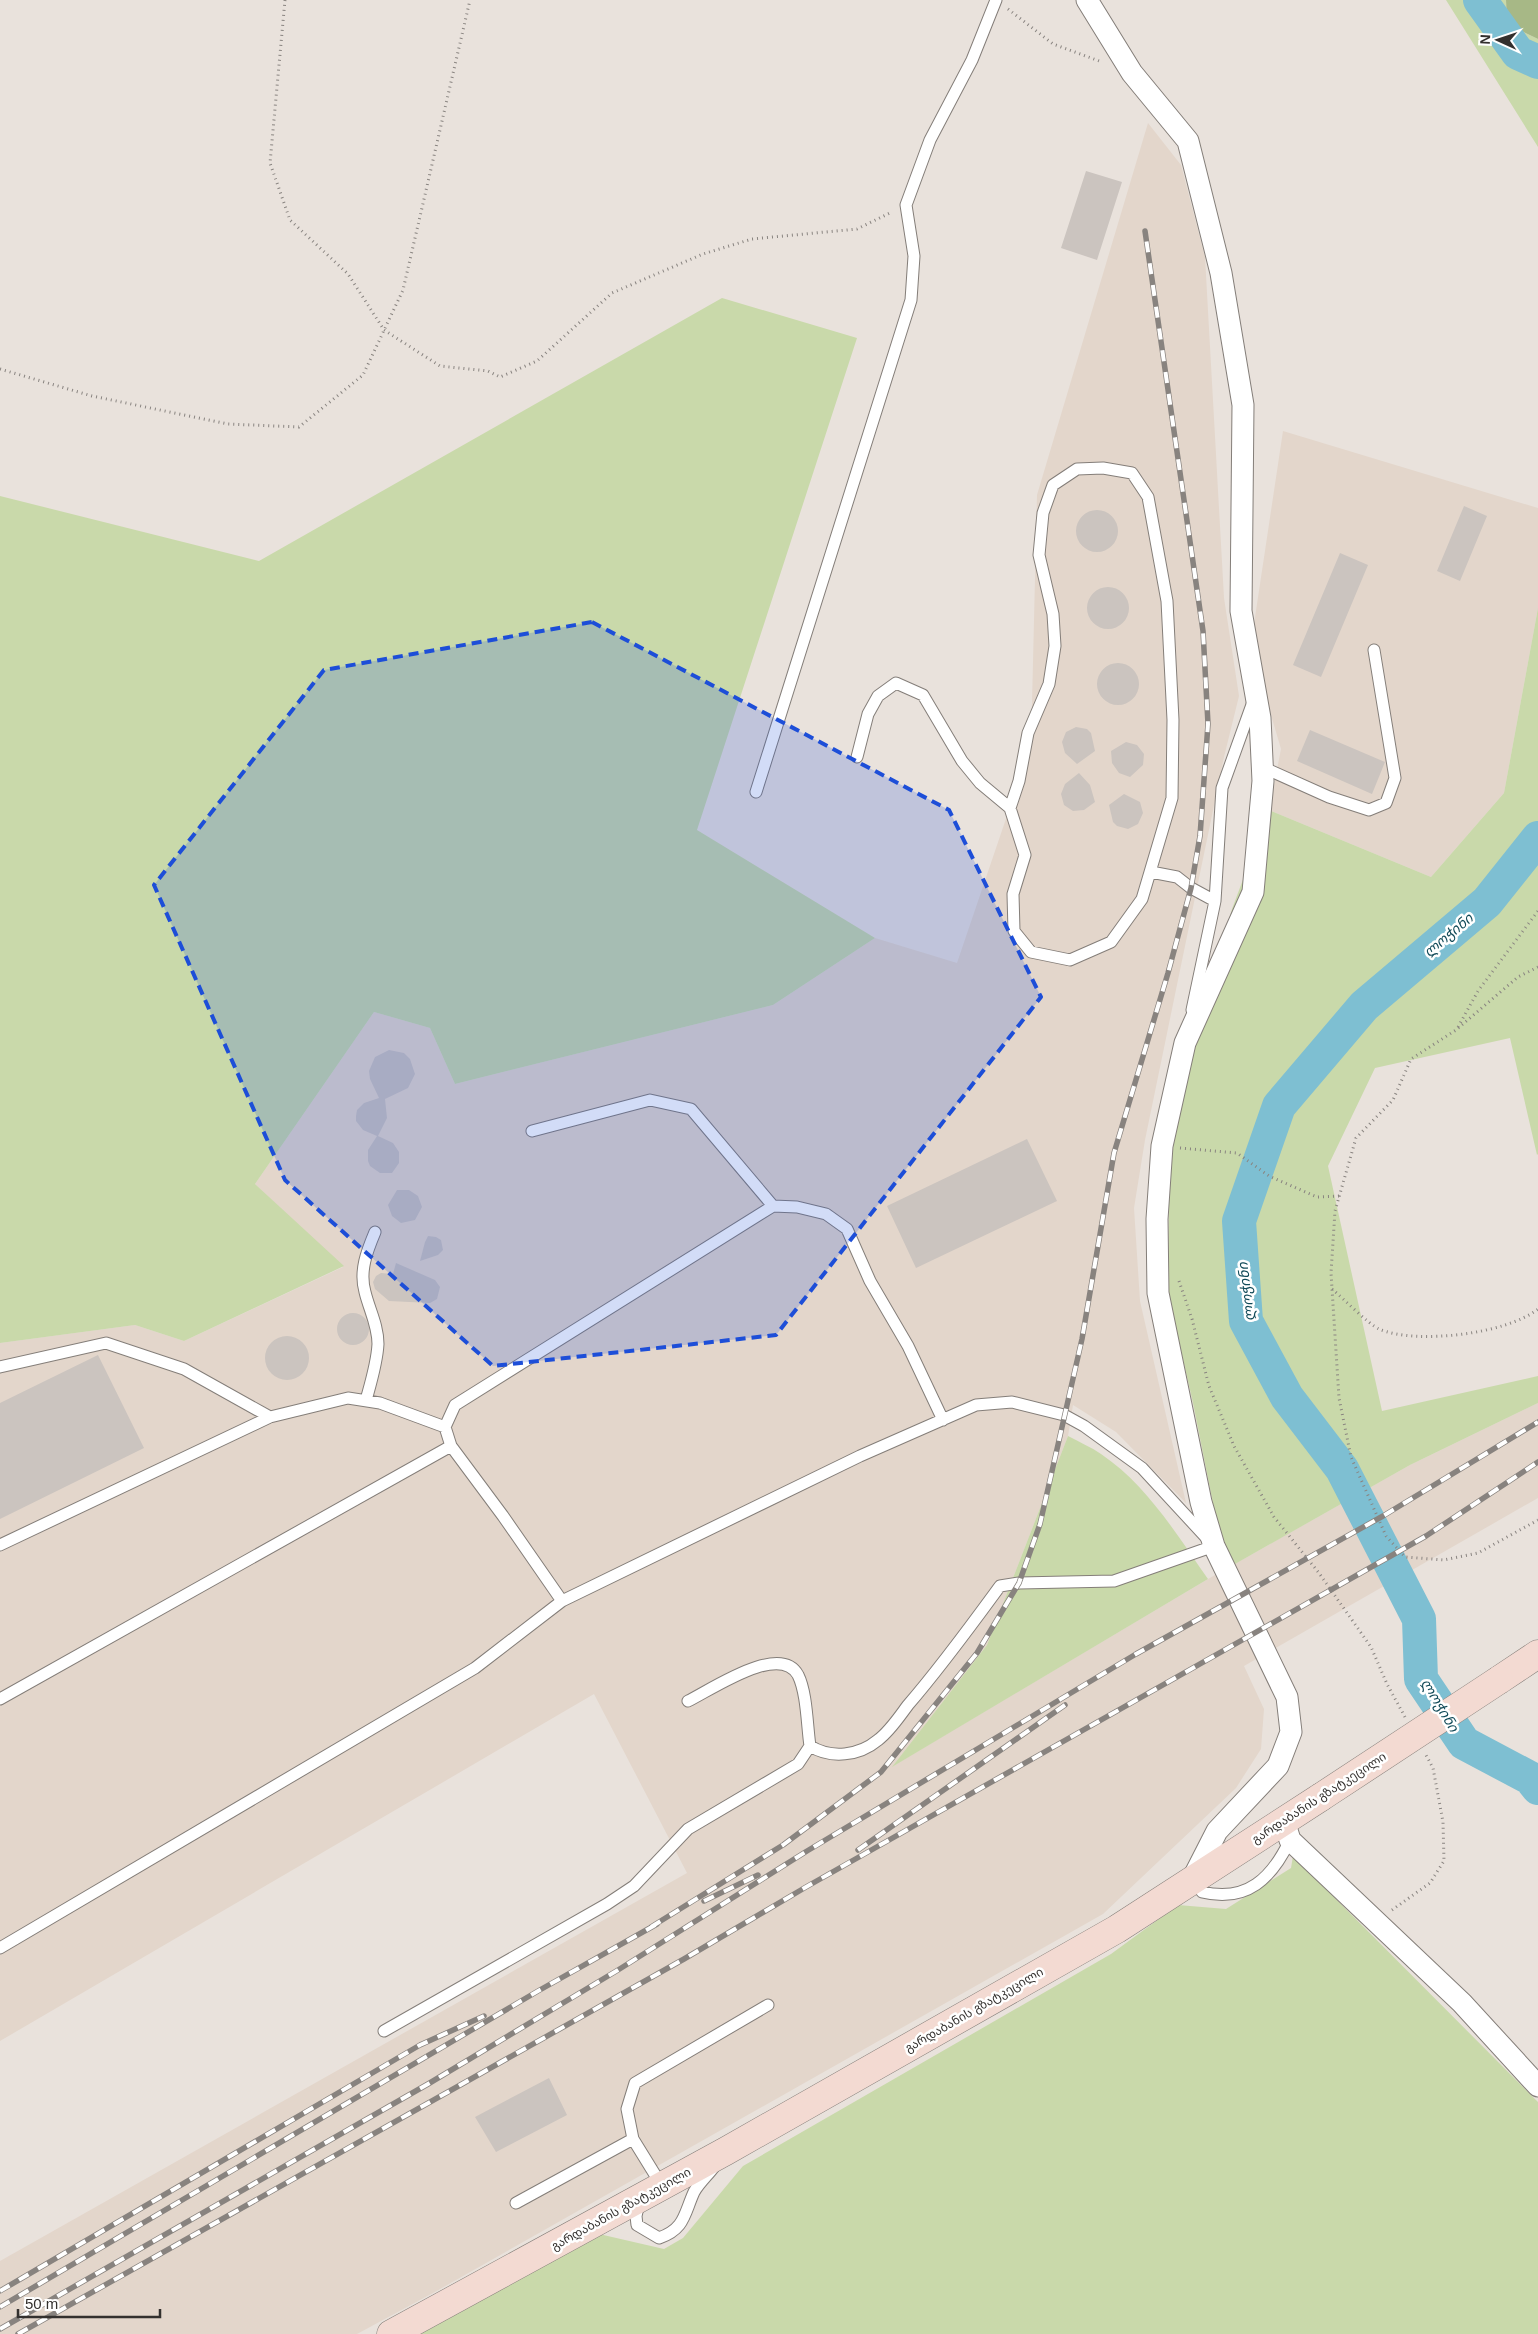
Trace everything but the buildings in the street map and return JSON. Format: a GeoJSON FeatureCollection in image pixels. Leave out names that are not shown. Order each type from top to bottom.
{"type":"FeatureCollection","features":[{"type":"Feature","properties":{"kind":"main road","name":"გარდაბანის გზატკეცილი"},"geometry":{"type":"LineString","coordinates":[[391,2334],[726,2151],[1117,1929],[1193,1878],[1287,1831],[1321,1797],[1538,1654]]}},
{"type":"Feature","properties":{"kind":"street"},"geometry":{"type":"LineString","coordinates":[[1087,0],[1132,74],[1188,141],[1221,273],[1243,405],[1240,611],[1260,718],[1263,781],[1253,892],[1184,1043],[1162,1146],[1157,1219],[1158,1293],[1201,1502],[1214,1546],[1287,1697],[1291,1732],[1278,1766],[1217,1831],[1193,1878]]}},
{"type":"Feature","properties":{"kind":"street"},"geometry":{"type":"LineString","coordinates":[[1287,1831],[1376,1922],[1462,2003],[1538,2086]]}},
{"type":"Feature","properties":{"kind":"lane"},"geometry":{"type":"LineString","coordinates":[[756,792],[911,300],[914,256],[906,205],[930,140],[972,60],[996,0]]}},
{"type":"Feature","properties":{"kind":"lane"},"geometry":{"type":"LineString","coordinates":[[857,757],[868,714],[878,696],[896,683],[923,695],[962,761],[980,783],[1010,808],[1025,855],[1013,894],[1014,931],[1031,952],[1070,960],[1111,942],[1142,899],[1172,798],[1173,720],[1167,601],[1148,497],[1132,473],[1103,468],[1077,469],[1053,485],[1043,513],[1039,555],[1052,614],[1055,646],[1049,684],[1028,733],[1019,781],[1010,808]]}},
{"type":"Feature","properties":{"kind":"lane"},"geometry":{"type":"LineString","coordinates":[[1262,767],[1329,797],[1369,810],[1386,803],[1394,778],[1374,650]]}},
{"type":"Feature","properties":{"kind":"lane"},"geometry":{"type":"LineString","coordinates":[[1184,1043],[1214,901],[1222,788],[1256,693]]}},
{"type":"Feature","properties":{"kind":"lane"},"geometry":{"type":"LineString","coordinates":[[1151,872],[1177,877],[1191,888],[1214,901]]}},
{"type":"Feature","properties":{"kind":"lane"},"geometry":{"type":"LineString","coordinates":[[532,1131],[650,1100],[691,1109],[774,1206]]}},
{"type":"Feature","properties":{"kind":"lane"},"geometry":{"type":"LineString","coordinates":[[562,1601],[503,1516],[451,1446],[445,1427],[455,1405],[774,1206],[797,1207],[826,1214],[847,1229],[870,1281],[908,1346],[943,1420]]}},
{"type":"Feature","properties":{"kind":"lane"},"geometry":{"type":"LineString","coordinates":[[366,1400],[378,1343],[374,1315],[364,1292],[362,1272],[375,1232]]}},
{"type":"Feature","properties":{"kind":"lane"},"geometry":{"type":"LineString","coordinates":[[0,1367],[106,1343],[184,1369],[270,1417]]}},
{"type":"Feature","properties":{"kind":"lane"},"geometry":{"type":"LineString","coordinates":[[0,1545],[270,1417],[348,1398],[380,1402],[445,1427]]}},
{"type":"Feature","properties":{"kind":"lane"},"geometry":{"type":"LineString","coordinates":[[0,1948],[476,1668],[562,1601],[860,1456],[976,1405],[1012,1402],[1064,1415],[1084,1426],[1142,1468],[1214,1546],[1114,1581],[1019,1583],[1000,1586],[937,1672],[879,1740],[862,1750],[848,1754],[821,1753],[810,1746]]}},
{"type":"Feature","properties":{"kind":"lane"},"geometry":{"type":"LineString","coordinates":[[0,1699],[451,1446]]}},
{"type":"Feature","properties":{"kind":"lane"},"geometry":{"type":"LineString","coordinates":[[384,2031],[607,1904],[634,1886],[688,1829],[798,1764],[810,1746],[802,1686],[797,1674],[789,1665],[774,1663],[759,1665],[688,1701]]}},
{"type":"Feature","properties":{"kind":"lane"},"geometry":{"type":"LineString","coordinates":[[1193,1878],[1202,1892],[1225,1895],[1244,1891],[1260,1882],[1279,1863],[1287,1831]]}},
{"type":"Feature","properties":{"kind":"lane"},"geometry":{"type":"LineString","coordinates":[[726,2151],[695,2191],[681,2224],[671,2234],[659,2238],[637,2225],[636,2216],[651,2192],[633,2139],[626,2109],[636,2083],[768,2005]]}},
{"type":"Feature","properties":{"kind":"lane"},"geometry":{"type":"LineString","coordinates":[[516,2204],[633,2139]]}},
{"type":"Feature","properties":{"kind":"path"},"geometry":{"type":"LineString","coordinates":[[285,0],[270,163],[290,220],[348,274],[384,330],[440,366],[488,371],[500,377],[537,361],[612,293],[703,254],[752,239],[857,229],[906,205]]}},
{"type":"Feature","properties":{"kind":"path"},"geometry":{"type":"LineString","coordinates":[[0,369],[92,396],[228,424],[299,428],[363,375],[403,290],[470,0]]}},
{"type":"Feature","properties":{"kind":"path"},"geometry":{"type":"LineString","coordinates":[[996,0],[1053,44],[1132,74]]}},
{"type":"Feature","properties":{"kind":"path"},"geometry":{"type":"LineString","coordinates":[[1456,1030],[1478,991],[1538,911]]}},
{"type":"Feature","properties":{"kind":"path"},"geometry":{"type":"LineString","coordinates":[[1538,967],[1518,977],[1456,1030],[1411,1059],[1393,1100],[1356,1138],[1335,1211],[1331,1273],[1340,1398],[1351,1457],[1386,1536],[1405,1557],[1444,1560],[1478,1553],[1538,1520]]}},
{"type":"Feature","properties":{"kind":"path"},"geometry":{"type":"LineString","coordinates":[[1162,1146],[1237,1153],[1269,1176],[1317,1197],[1339,1196]]}},
{"type":"Feature","properties":{"kind":"path"},"geometry":{"type":"LineString","coordinates":[[1176,1274],[1192,1319],[1209,1386],[1234,1446],[1274,1517],[1319,1573],[1371,1648],[1387,1684],[1406,1718]]}},
{"type":"Feature","properties":{"kind":"path"},"geometry":{"type":"LineString","coordinates":[[1332,1289],[1378,1328],[1405,1336],[1435,1336],[1491,1331],[1538,1309]]}},
{"type":"Feature","properties":{"kind":"path"},"geometry":{"type":"LineString","coordinates":[[1376,1922],[1430,1883],[1444,1861],[1443,1822],[1433,1768],[1424,1751]]}},
{"type":"Feature","properties":{"kind":"highlighted area"},"geometry":{"type":"Polygon","coordinates":[[[592,622],[949,810],[1041,997],[776,1335],[493,1366],[285,1180],[154,885],[324,670],[592,622]]]}},
{"type":"Feature","properties":{"kind":"shaded area"},"geometry":{"type":"Polygon","coordinates":[[[1148,123],[1181,165],[1205,257],[1224,598],[1239,696],[1224,757],[1145,1140],[1134,1208],[1140,1301],[1186,1503],[1116,1432],[1073,1405],[1068,1436],[987,1645],[893,1766],[1208,1579],[1410,1465],[1538,1403],[1538,1498],[1244,1666],[1264,1709],[1261,1749],[1236,1788],[1103,1914],[433,2293],[357,2334],[0,2334],[0,2261],[687,1873],[594,1694],[0,2041],[0,1343],[135,1325],[184,1341],[343,1267],[255,1184],[374,1012],[430,1028],[455,1084],[773,1005],[875,938],[957,963],[1031,745],[1037,495],[1148,123]]]}},
{"type":"Feature","properties":{"kind":"shaded area"},"geometry":{"type":"Polygon","coordinates":[[[1283,431],[1538,508],[1538,608],[1504,793],[1431,877],[1269,810],[1281,749],[1269,708],[1254,624],[1283,431]]]}},
{"type":"Feature","properties":{"kind":"green space"},"geometry":{"type":"Polygon","coordinates":[[[1446,0],[1506,0],[1507,24],[1538,39],[1538,147],[1446,0]]]}},
{"type":"Feature","properties":{"kind":"green space"},"geometry":{"type":"Polygon","coordinates":[[[1506,0],[1538,0],[1538,39],[1507,24],[1506,0]]]}},
{"type":"Feature","properties":{"kind":"green space"},"geometry":{"type":"Polygon","coordinates":[[[722,298],[857,338],[697,830],[875,938],[773,1005],[455,1084],[430,1028],[374,1012],[255,1184],[344,1266],[184,1341],[135,1325],[0,1343],[0,496],[259,561],[722,298]]]}},
{"type":"Feature","properties":{"kind":"green space"},"geometry":{"type":"Polygon","coordinates":[[[1538,608],[1538,1154],[1510,1038],[1375,1068],[1328,1166],[1382,1411],[1538,1376],[1538,1403],[1410,1465],[1235,1564],[1219,1534],[1193,1403],[1168,1294],[1169,1179],[1182,1084],[1232,909],[1269,810],[1431,877],[1504,793],[1538,608]]]}},
{"type":"Feature","properties":{"kind":"green space"},"geometry":{"type":"Polygon","coordinates":[[[1068,1436],[1101,1454],[1133,1480],[1173,1528],[1208,1579],[892,1767],[987,1645],[1068,1436]]]}},
{"type":"Feature","properties":{"kind":"green space"},"geometry":{"type":"Polygon","coordinates":[[[1293,1856],[1538,2102],[1538,2334],[417,2334],[599,2234],[664,2249],[683,2238],[743,2166],[1111,1954],[1178,1905],[1226,1909],[1291,1868],[1293,1856]]]}},
{"type":"Feature","properties":{"kind":"waterway","name":"ლოჭინი"},"geometry":{"type":"LineString","coordinates":[[1480,0],[1518,53],[1538,62]]}},
{"type":"Feature","properties":{"kind":"waterway","name":"ლოჭინი"},"geometry":{"type":"LineString","coordinates":[[1538,838],[1487,902],[1364,1006],[1279,1106],[1239,1221],[1246,1321],[1287,1397],[1342,1469],[1419,1619],[1421,1679],[1464,1743],[1530,1778],[1538,1788]]}},
{"type":"Feature","properties":{"kind":"railway"},"geometry":{"type":"LineString","coordinates":[[651,1927],[783,1845],[881,1772],[977,1653],[1019,1583],[1040,1524],[1082,1339],[1114,1153],[1168,973],[1191,888],[1200,836],[1208,724],[1203,631],[1145,231]]}},
{"type":"Feature","properties":{"kind":"railway"},"geometry":{"type":"LineString","coordinates":[[0,2329],[428,2084],[618,1970],[807,1851],[1136,1654],[1383,1516],[1538,1422]]}},
{"type":"Feature","properties":{"kind":"railway"},"geometry":{"type":"LineString","coordinates":[[18,2334],[684,1959],[806,1887],[1426,1536],[1538,1462]]}},
{"type":"Feature","properties":{"kind":"railway"},"geometry":{"type":"LineString","coordinates":[[858,1850],[1065,1705]]}},
{"type":"Feature","properties":{"kind":"railway"},"geometry":{"type":"LineString","coordinates":[[704,1901],[758,1875]]}},
{"type":"Feature","properties":{"kind":"railway"},"geometry":{"type":"LineString","coordinates":[[0,2307],[538,1991],[657,1924]]}},
{"type":"Feature","properties":{"kind":"railway"},"geometry":{"type":"LineString","coordinates":[[0,2291],[420,2045],[484,2016]]}}]}
